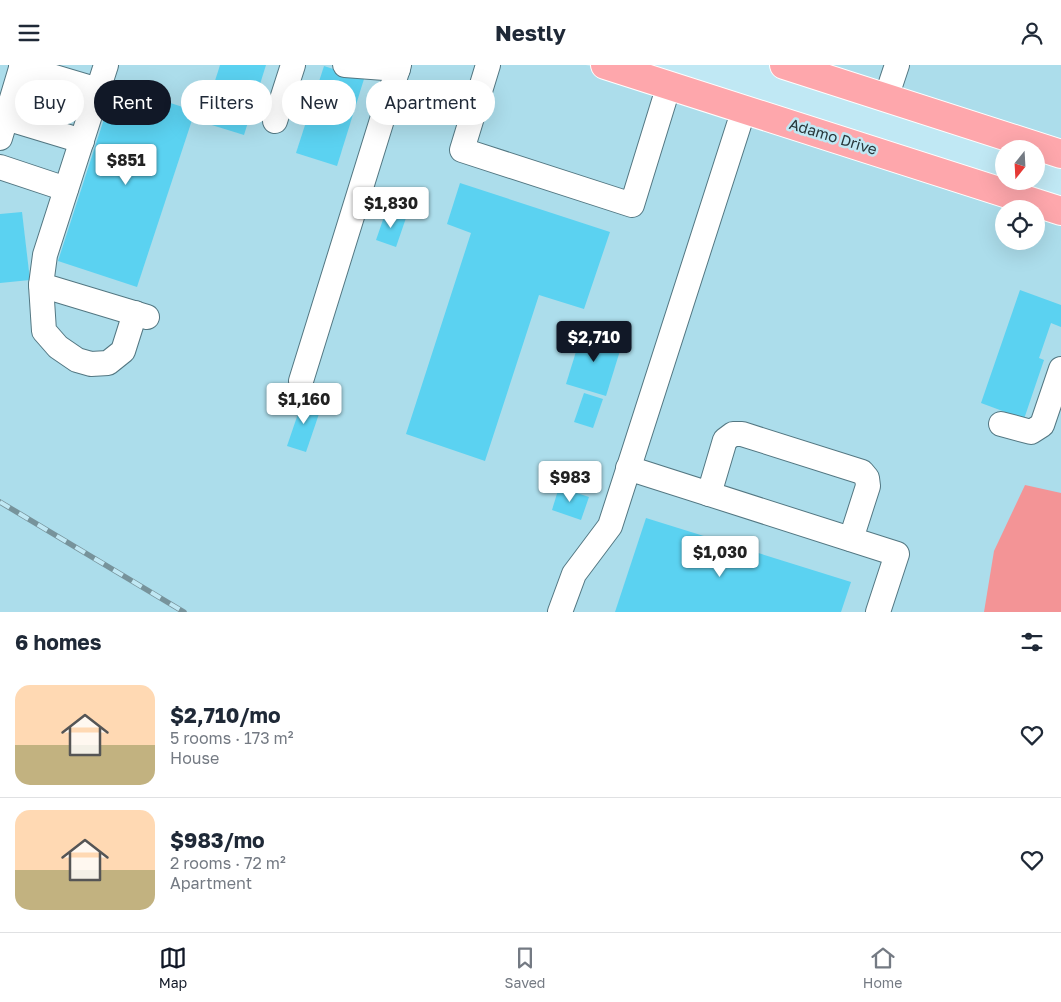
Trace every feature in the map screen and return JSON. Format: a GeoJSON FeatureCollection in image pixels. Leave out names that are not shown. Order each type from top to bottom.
{"type":"FeatureCollection","features":[{"type":"Feature","properties":{"kind":"main road","name":"Adamo Drive"},"geometry":{"type":"LineString","coordinates":[[605,65],[1061,211]]}},
{"type":"Feature","properties":{"kind":"main road"},"geometry":{"type":"LineString","coordinates":[[784,65],[1061,154]]}},
{"type":"Feature","properties":{"kind":"lane"},"geometry":{"type":"LineString","coordinates":[[101,80],[106,65]]}},
{"type":"Feature","properties":{"kind":"lane"},"geometry":{"type":"LineString","coordinates":[[275,121],[293,65]]}},
{"type":"Feature","properties":{"kind":"lane"},"geometry":{"type":"LineString","coordinates":[[301,381],[399,67],[345,65]]}},
{"type":"Feature","properties":{"kind":"lane"},"geometry":{"type":"LineString","coordinates":[[488,65],[462,149],[632,205],[669,85]]}},
{"type":"Feature","properties":{"kind":"lane"},"geometry":{"type":"LineString","coordinates":[[886,98],[898,65]]}},
{"type":"Feature","properties":{"kind":"lane"},"geometry":{"type":"LineString","coordinates":[[82,141],[3,128],[22,66],[94,89]]}},
{"type":"Feature","properties":{"kind":"lane"},"geometry":{"type":"LineString","coordinates":[[41,285],[141,315],[122,351],[108,363],[91,364],[78,360],[58,347],[44,331],[41,285],[45,255],[94,103]]}},
{"type":"Feature","properties":{"kind":"lane"},"geometry":{"type":"LineString","coordinates":[[560,612],[574,574],[610,526],[744,109]]}},
{"type":"Feature","properties":{"kind":"lane"},"geometry":{"type":"LineString","coordinates":[[0,167],[66,189]]}},
{"type":"Feature","properties":{"kind":"lane"},"geometry":{"type":"LineString","coordinates":[[1001,424],[1031,432],[1042,425],[1061,369]]}},
{"type":"Feature","properties":{"kind":"lane"},"geometry":{"type":"LineString","coordinates":[[709,494],[725,440],[733,434],[751,437],[862,472],[867,478],[868,486],[851,539]]}},
{"type":"Feature","properties":{"kind":"lane"},"geometry":{"type":"LineString","coordinates":[[628,468],[897,554],[878,612]]}},
{"type":"Feature","properties":{"kind":"shaded area"},"geometry":{"type":"Polygon","coordinates":[[[0,65],[586,65],[738,111],[1012,200],[995,200],[995,250],[1045,250],[1045,211],[1061,216],[1061,612],[0,612],[0,65]]]}},
{"type":"Feature","properties":{"kind":"shaded area"},"geometry":{"type":"Polygon","coordinates":[[[790,65],[1061,65],[1061,149],[1045,144],[1045,140],[1032,140],[790,65]]]}},
{"type":"Feature","properties":{"kind":"shaded area"},"geometry":{"type":"Polygon","coordinates":[[[1025,485],[1061,493],[1061,612],[984,612],[994,551],[1025,485]]]}},
{"type":"Feature","properties":{"kind":"building"},"geometry":{"type":"Polygon","coordinates":[[[220,65],[266,65],[261,80],[215,80],[220,65]]]}},
{"type":"Feature","properties":{"kind":"building"},"geometry":{"type":"Polygon","coordinates":[[[324,66],[364,79],[356,105],[356,80],[319,80],[324,66]]]}},
{"type":"Feature","properties":{"kind":"building"},"geometry":{"type":"Polygon","coordinates":[[[171,103],[181,106],[181,125],[190,125],[137,287],[58,261],[102,125],[171,125],[171,103]]]}},
{"type":"Feature","properties":{"kind":"building"},"geometry":{"type":"Polygon","coordinates":[[[212,125],[247,125],[244,135],[212,125]]]}},
{"type":"Feature","properties":{"kind":"building"},"geometry":{"type":"Polygon","coordinates":[[[305,125],[350,125],[337,166],[296,153],[305,125]]]}},
{"type":"Feature","properties":{"kind":"building"},"geometry":{"type":"Polygon","coordinates":[[[460,183],[610,232],[584,309],[539,295],[485,461],[406,434],[471,233],[447,224],[460,183]]]}},
{"type":"Feature","properties":{"kind":"building"},"geometry":{"type":"Polygon","coordinates":[[[386,211],[406,218],[396,247],[376,240],[386,211]]]}},
{"type":"Feature","properties":{"kind":"building"},"geometry":{"type":"Polygon","coordinates":[[[22,212],[30,280],[0,283],[0,214],[22,212]]]}},
{"type":"Feature","properties":{"kind":"building"},"geometry":{"type":"Polygon","coordinates":[[[1020,290],[1061,305],[1061,327],[1051,323],[1039,358],[1044,360],[1024,419],[981,403],[1020,290]]]}},
{"type":"Feature","properties":{"kind":"building"},"geometry":{"type":"Polygon","coordinates":[[[583,329],[623,341],[606,396],[566,384],[583,329]]]}},
{"type":"Feature","properties":{"kind":"building"},"geometry":{"type":"Polygon","coordinates":[[[584,393],[603,399],[593,428],[574,422],[584,393]]]}},
{"type":"Feature","properties":{"kind":"building"},"geometry":{"type":"Polygon","coordinates":[[[303,399],[322,405],[306,452],[287,446],[303,399]]]}},
{"type":"Feature","properties":{"kind":"building"},"geometry":{"type":"Polygon","coordinates":[[[559,487],[589,497],[581,520],[552,510],[559,487]]]}},
{"type":"Feature","properties":{"kind":"building"},"geometry":{"type":"Polygon","coordinates":[[[646,518],[851,582],[841,612],[615,612],[646,518]]]}},
{"type":"Feature","properties":{"kind":"railway"},"geometry":{"type":"LineString","coordinates":[[0,502],[184,612]]}}]}
